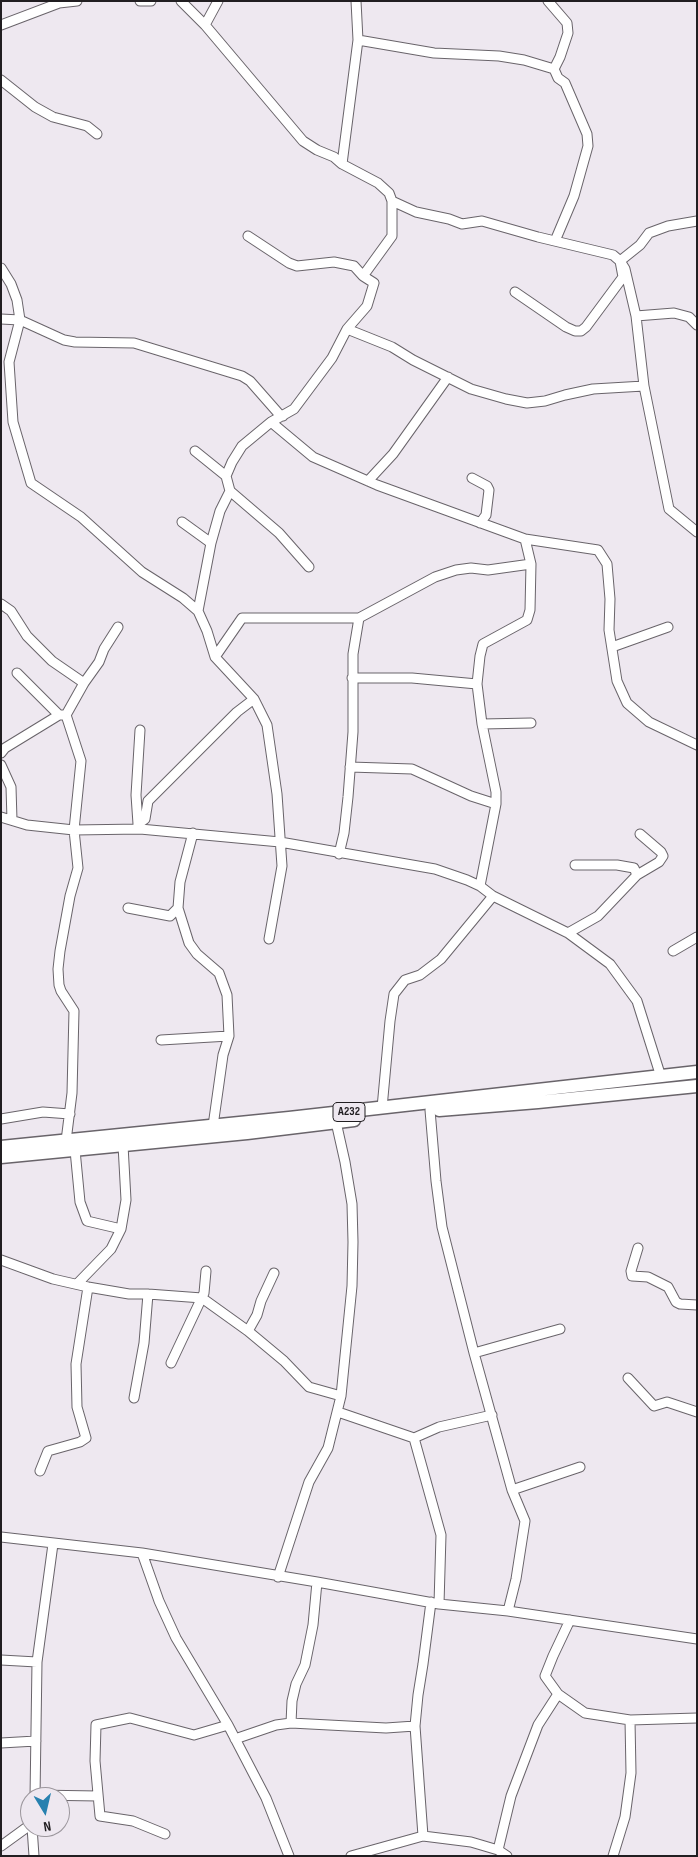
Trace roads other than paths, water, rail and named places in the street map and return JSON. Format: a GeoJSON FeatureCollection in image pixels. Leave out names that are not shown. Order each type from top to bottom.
{"type":"FeatureCollection","features":[{"type":"Feature","properties":{"kind":"highway","name":"A232"},"geometry":{"type":"LineString","coordinates":[[1,1158],[70,1145],[213,1126],[697,1072]]}},
{"type":"Feature","properties":{"kind":"highway","name":"A232"},"geometry":{"type":"LineString","coordinates":[[1,1147],[123,1145],[247,1133],[430,1110],[514,1105],[697,1086]]}},
{"type":"Feature","properties":{"kind":"street"},"geometry":{"type":"LineString","coordinates":[[1,25],[59,3],[77,1]]}},
{"type":"Feature","properties":{"kind":"street"},"geometry":{"type":"LineString","coordinates":[[140,1],[151,1]]}},
{"type":"Feature","properties":{"kind":"street"},"geometry":{"type":"LineString","coordinates":[[181,1],[205,25],[303,141],[378,183],[389,193],[392,201],[392,236],[363,276]]}},
{"type":"Feature","properties":{"kind":"street"},"geometry":{"type":"LineString","coordinates":[[205,25],[218,1]]}},
{"type":"Feature","properties":{"kind":"street"},"geometry":{"type":"LineString","coordinates":[[342,164],[358,40],[356,1]]}},
{"type":"Feature","properties":{"kind":"street"},"geometry":{"type":"LineString","coordinates":[[548,1],[567,23],[568,33],[554,69]]}},
{"type":"Feature","properties":{"kind":"street"},"geometry":{"type":"LineString","coordinates":[[358,40],[434,53],[499,56],[524,60],[554,69],[558,78],[565,84],[587,134],[588,146],[574,196],[555,241]]}},
{"type":"Feature","properties":{"kind":"street"},"geometry":{"type":"LineString","coordinates":[[1,80],[35,107],[53,117],[87,126],[97,134]]}},
{"type":"Feature","properties":{"kind":"street"},"geometry":{"type":"LineString","coordinates":[[392,201],[416,212],[449,219],[462,224],[482,221],[613,255],[620,261],[625,269],[636,316],[644,386],[669,509],[697,532]]}},
{"type":"Feature","properties":{"kind":"street"},"geometry":{"type":"LineString","coordinates":[[620,261],[640,245],[649,233],[668,226],[697,221]]}},
{"type":"Feature","properties":{"kind":"street"},"geometry":{"type":"LineString","coordinates":[[226,476],[242,446],[271,422],[294,409],[332,358],[347,329],[368,306],[374,283],[363,276],[354,266],[334,262],[297,266],[289,263],[248,236]]}},
{"type":"Feature","properties":{"kind":"street"},"geometry":{"type":"LineString","coordinates":[[515,292],[566,327],[575,331],[581,331],[586,328],[623,277],[620,261]]}},
{"type":"Feature","properties":{"kind":"street"},"geometry":{"type":"LineString","coordinates":[[1,268],[11,284],[17,300],[20,320],[9,362],[13,422],[32,484],[74,512],[142,572],[183,598],[198,611],[215,656],[254,699],[267,725],[277,794],[282,866],[269,939]]}},
{"type":"Feature","properties":{"kind":"street"},"geometry":{"type":"LineString","coordinates":[[636,316],[674,313],[689,317],[697,325]]}},
{"type":"Feature","properties":{"kind":"street"},"geometry":{"type":"LineString","coordinates":[[1,318],[20,320],[64,340],[75,342],[134,343],[242,376],[250,382],[278,414],[283,416]]}},
{"type":"Feature","properties":{"kind":"street"},"geometry":{"type":"LineString","coordinates":[[347,329],[392,347],[413,360],[471,389],[527,404],[593,389],[644,386]]}},
{"type":"Feature","properties":{"kind":"street"},"geometry":{"type":"LineString","coordinates":[[368,481],[393,454],[448,376]]}},
{"type":"Feature","properties":{"kind":"street"},"geometry":{"type":"LineString","coordinates":[[271,422],[299,443],[312,457],[368,481],[525,539],[598,550],[607,564],[609,574],[609,630],[617,681],[627,703],[649,722],[697,745]]}},
{"type":"Feature","properties":{"kind":"street"},"geometry":{"type":"LineString","coordinates":[[194,451],[226,476],[230,491],[279,533],[309,567]]}},
{"type":"Feature","properties":{"kind":"street"},"geometry":{"type":"LineString","coordinates":[[472,478],[487,486],[489,490],[486,515],[480,523]]}},
{"type":"Feature","properties":{"kind":"street"},"geometry":{"type":"LineString","coordinates":[[198,611],[211,543],[220,511],[230,491]]}},
{"type":"Feature","properties":{"kind":"street"},"geometry":{"type":"LineString","coordinates":[[182,522],[211,543]]}},
{"type":"Feature","properties":{"kind":"street"},"geometry":{"type":"LineString","coordinates":[[480,886],[496,804],[496,792],[476,684],[483,644],[527,620],[530,610],[531,564],[525,539]]}},
{"type":"Feature","properties":{"kind":"street"},"geometry":{"type":"LineString","coordinates":[[215,656],[242,618],[359,618],[435,577],[456,570],[471,568],[488,570],[531,564]]}},
{"type":"Feature","properties":{"kind":"street"},"geometry":{"type":"LineString","coordinates":[[1,604],[11,611],[27,636],[52,660],[84,683]]}},
{"type":"Feature","properties":{"kind":"street"},"geometry":{"type":"LineString","coordinates":[[339,854],[344,832],[353,732],[353,654],[359,618]]}},
{"type":"Feature","properties":{"kind":"street"},"geometry":{"type":"LineString","coordinates":[[612,647],[668,626]]}},
{"type":"Feature","properties":{"kind":"street"},"geometry":{"type":"LineString","coordinates":[[1,752],[62,715],[99,662],[104,649],[118,627]]}},
{"type":"Feature","properties":{"kind":"street"},"geometry":{"type":"LineString","coordinates":[[17,673],[62,715],[81,761],[74,830],[78,868],[70,896],[58,969],[61,991],[74,1011],[70,1145],[80,1202],[87,1221],[122,1229]]}},
{"type":"Feature","properties":{"kind":"street"},"geometry":{"type":"LineString","coordinates":[[352,678],[412,678],[476,684]]}},
{"type":"Feature","properties":{"kind":"street"},"geometry":{"type":"LineString","coordinates":[[139,827],[145,819],[148,801],[237,712],[254,699]]}},
{"type":"Feature","properties":{"kind":"street"},"geometry":{"type":"LineString","coordinates":[[482,724],[531,723]]}},
{"type":"Feature","properties":{"kind":"street"},"geometry":{"type":"LineString","coordinates":[[139,827],[136,795],[140,730]]}},
{"type":"Feature","properties":{"kind":"street"},"geometry":{"type":"LineString","coordinates":[[1,765],[11,787],[12,820]]}},
{"type":"Feature","properties":{"kind":"street"},"geometry":{"type":"LineString","coordinates":[[350,767],[412,770],[471,796],[496,804]]}},
{"type":"Feature","properties":{"kind":"street"},"geometry":{"type":"LineString","coordinates":[[1,817],[27,825],[74,830],[139,827],[280,842],[320,848],[339,854],[435,869],[480,886],[493,896],[568,933],[610,964],[636,1001],[661,1077]]}},
{"type":"Feature","properties":{"kind":"street"},"geometry":{"type":"LineString","coordinates":[[193,833],[180,882],[178,908],[189,943],[197,954],[219,973],[227,995],[229,1036],[223,1056],[213,1126]]}},
{"type":"Feature","properties":{"kind":"street"},"geometry":{"type":"LineString","coordinates":[[568,933],[598,916],[637,875],[659,862],[663,856],[661,852],[640,834]]}},
{"type":"Feature","properties":{"kind":"street"},"geometry":{"type":"LineString","coordinates":[[575,865],[617,865],[634,868],[637,875]]}},
{"type":"Feature","properties":{"kind":"street"},"geometry":{"type":"LineString","coordinates":[[382,1108],[394,994],[404,980],[420,975],[441,960],[493,896]]}},
{"type":"Feature","properties":{"kind":"street"},"geometry":{"type":"LineString","coordinates":[[128,908],[170,916],[178,908]]}},
{"type":"Feature","properties":{"kind":"street"},"geometry":{"type":"LineString","coordinates":[[673,951],[697,937]]}},
{"type":"Feature","properties":{"kind":"street"},"geometry":{"type":"LineString","coordinates":[[161,1040],[229,1036]]}},
{"type":"Feature","properties":{"kind":"street"},"geometry":{"type":"LineString","coordinates":[[430,1110],[442,1227],[512,1490],[525,1521],[516,1579],[508,1611]]}},
{"type":"Feature","properties":{"kind":"street"},"geometry":{"type":"LineString","coordinates":[[1,1118],[43,1112],[70,1114]]}},
{"type":"Feature","properties":{"kind":"street"},"geometry":{"type":"LineString","coordinates":[[278,1577],[309,1482],[328,1448],[341,1396],[352,1286],[353,1242],[352,1204],[336,1122]]}},
{"type":"Feature","properties":{"kind":"street"},"geometry":{"type":"LineString","coordinates":[[78,1284],[111,1249],[122,1229],[126,1200],[123,1145]]}},
{"type":"Feature","properties":{"kind":"street"},"geometry":{"type":"LineString","coordinates":[[638,1248],[631,1271],[632,1276],[648,1277],[664,1284],[668,1287],[676,1302],[680,1304],[697,1305]]}},
{"type":"Feature","properties":{"kind":"street"},"geometry":{"type":"LineString","coordinates":[[1,1260],[53,1279],[88,1287],[129,1294],[202,1298],[248,1331],[284,1362],[308,1387],[341,1396]]}},
{"type":"Feature","properties":{"kind":"street"},"geometry":{"type":"LineString","coordinates":[[171,1363],[204,1293],[206,1271]]}},
{"type":"Feature","properties":{"kind":"street"},"geometry":{"type":"LineString","coordinates":[[248,1331],[257,1315],[261,1301],[274,1274]]}},
{"type":"Feature","properties":{"kind":"street"},"geometry":{"type":"LineString","coordinates":[[40,1472],[48,1451],[80,1442],[86,1438],[77,1407],[76,1364],[88,1287]]}},
{"type":"Feature","properties":{"kind":"street"},"geometry":{"type":"LineString","coordinates":[[134,1398],[144,1343],[148,1294]]}},
{"type":"Feature","properties":{"kind":"street"},"geometry":{"type":"LineString","coordinates":[[474,1353],[560,1329]]}},
{"type":"Feature","properties":{"kind":"street"},"geometry":{"type":"LineString","coordinates":[[628,1378],[654,1406],[667,1402],[697,1412]]}},
{"type":"Feature","properties":{"kind":"street"},"geometry":{"type":"LineString","coordinates":[[338,1412],[414,1438],[439,1427],[492,1415]]}},
{"type":"Feature","properties":{"kind":"street"},"geometry":{"type":"LineString","coordinates":[[414,1438],[421,1470],[441,1535],[435,1603],[423,1664],[415,1726],[423,1836]]}},
{"type":"Feature","properties":{"kind":"street"},"geometry":{"type":"LineString","coordinates":[[512,1490],[580,1467]]}},
{"type":"Feature","properties":{"kind":"street"},"geometry":{"type":"LineString","coordinates":[[1,1538],[142,1553],[435,1603],[508,1611],[697,1639]]}},
{"type":"Feature","properties":{"kind":"street"},"geometry":{"type":"LineString","coordinates":[[35,1787],[37,1662],[53,1544]]}},
{"type":"Feature","properties":{"kind":"street"},"geometry":{"type":"LineString","coordinates":[[142,1553],[159,1601],[176,1638],[235,1738],[266,1798],[290,1856]]}},
{"type":"Feature","properties":{"kind":"street"},"geometry":{"type":"LineString","coordinates":[[291,1723],[292,1701],[296,1684],[305,1665],[314,1625],[317,1582]]}},
{"type":"Feature","properties":{"kind":"street"},"geometry":{"type":"LineString","coordinates":[[570,1620],[545,1676],[558,1694],[585,1713],[630,1720],[697,1718]]}},
{"type":"Feature","properties":{"kind":"street"},"geometry":{"type":"LineString","coordinates":[[1,1660],[37,1662]]}},
{"type":"Feature","properties":{"kind":"street"},"geometry":{"type":"LineString","coordinates":[[498,1850],[510,1796],[538,1724],[558,1694]]}},
{"type":"Feature","properties":{"kind":"street"},"geometry":{"type":"LineString","coordinates":[[165,1834],[133,1821],[100,1816],[95,1761],[96,1726],[130,1718],[194,1735],[228,1725]]}},
{"type":"Feature","properties":{"kind":"street"},"geometry":{"type":"LineString","coordinates":[[613,1856],[619,1842],[625,1816],[631,1773],[630,1720]]}},
{"type":"Feature","properties":{"kind":"street"},"geometry":{"type":"LineString","coordinates":[[235,1738],[276,1725],[291,1723],[386,1728],[415,1726]]}},
{"type":"Feature","properties":{"kind":"street"},"geometry":{"type":"LineString","coordinates":[[1,1743],[36,1741]]}},
{"type":"Feature","properties":{"kind":"street"},"geometry":{"type":"LineString","coordinates":[[70,1796],[98,1796]]}},
{"type":"Feature","properties":{"kind":"street"},"geometry":{"type":"LineString","coordinates":[[1,1846],[20,1833]]}},
{"type":"Feature","properties":{"kind":"street"},"geometry":{"type":"LineString","coordinates":[[351,1856],[423,1836],[471,1842],[498,1850],[507,1856]]}},
{"type":"Feature","properties":{"kind":"street"},"geometry":{"type":"LineString","coordinates":[[32,1837],[34,1856]]}}]}
